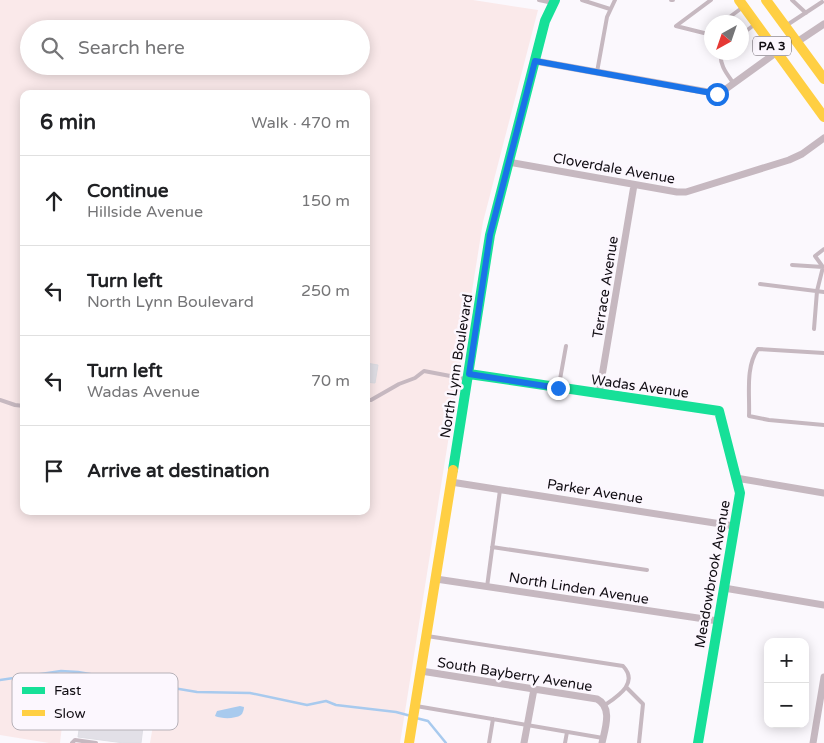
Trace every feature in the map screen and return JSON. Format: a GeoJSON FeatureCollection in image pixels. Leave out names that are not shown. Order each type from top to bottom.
{"type":"FeatureCollection","features":[{"type":"Feature","properties":{"kind":"street","name":"PA 3"},"geometry":{"type":"LineString","coordinates":[[766,0],[824,79]]}},
{"type":"Feature","properties":{"kind":"street","name":"North Lynn Boulevard"},"geometry":{"type":"LineString","coordinates":[[409,743],[490,235],[545,21],[554,2]]}},
{"type":"Feature","properties":{"kind":"street","name":"PA 3"},"geometry":{"type":"LineString","coordinates":[[741,3],[824,117]]}},
{"type":"Feature","properties":{"kind":"street"},"geometry":{"type":"LineString","coordinates":[[797,42],[824,24]]}},
{"type":"Feature","properties":{"kind":"street"},"geometry":{"type":"LineString","coordinates":[[535,61],[717,94],[734,84],[777,52]]}},
{"type":"Feature","properties":{"kind":"street","name":"Cloverdale Avenue"},"geometry":{"type":"LineString","coordinates":[[508,162],[634,185],[686,192],[789,160],[802,154],[824,138]]}},
{"type":"Feature","properties":{"kind":"street","name":"Terrace Avenue"},"geometry":{"type":"LineString","coordinates":[[599,394],[634,185]]}},
{"type":"Feature","properties":{"kind":"street","name":"Wadas Avenue"},"geometry":{"type":"LineString","coordinates":[[468,377],[719,411]]}},
{"type":"Feature","properties":{"kind":"street","name":"Meadowbrook Avenue"},"geometry":{"type":"LineString","coordinates":[[698,743],[740,493],[719,411]]}},
{"type":"Feature","properties":{"kind":"street"},"geometry":{"type":"LineString","coordinates":[[736,478],[824,492]]}},
{"type":"Feature","properties":{"kind":"street","name":"Parker Avenue"},"geometry":{"type":"LineString","coordinates":[[452,482],[734,526]]}},
{"type":"Feature","properties":{"kind":"street","name":"North Linden Avenue"},"geometry":{"type":"LineString","coordinates":[[436,579],[718,621]]}},
{"type":"Feature","properties":{"kind":"street"},"geometry":{"type":"LineString","coordinates":[[724,588],[824,605]]}},
{"type":"Feature","properties":{"kind":"street","name":"South Bayberry Avenue"},"geometry":{"type":"LineString","coordinates":[[421,671],[597,699],[605,704]]}},
{"type":"Feature","properties":{"kind":"street"},"geometry":{"type":"LineString","coordinates":[[813,743],[824,677]]}},
{"type":"Feature","properties":{"kind":"street"},"geometry":{"type":"LineString","coordinates":[[524,743],[534,689]]}},
{"type":"Feature","properties":{"kind":"street"},"geometry":{"type":"LineString","coordinates":[[603,740],[607,711],[605,704]]}},
{"type":"Feature","properties":{"kind":"lane"},"geometry":{"type":"LineString","coordinates":[[539,0],[554,2]]}},
{"type":"Feature","properties":{"kind":"lane"},"geometry":{"type":"LineString","coordinates":[[582,0],[610,9]]}},
{"type":"Feature","properties":{"kind":"lane"},"geometry":{"type":"LineString","coordinates":[[597,72],[607,17],[615,0]]}},
{"type":"Feature","properties":{"kind":"lane"},"geometry":{"type":"LineString","coordinates":[[704,33],[676,26],[711,0]]}},
{"type":"Feature","properties":{"kind":"lane"},"geometry":{"type":"LineString","coordinates":[[792,0],[806,13]]}},
{"type":"Feature","properties":{"kind":"lane"},"geometry":{"type":"LineString","coordinates":[[785,26],[822,2]]}},
{"type":"Feature","properties":{"kind":"lane"},"geometry":{"type":"LineString","coordinates":[[730,15],[741,3]]}},
{"type":"Feature","properties":{"kind":"lane"},"geometry":{"type":"LineString","coordinates":[[749,29],[756,24]]}},
{"type":"Feature","properties":{"kind":"lane"},"geometry":{"type":"LineString","coordinates":[[720,60],[722,66],[734,84]]}},
{"type":"Feature","properties":{"kind":"lane"},"geometry":{"type":"LineString","coordinates":[[814,329],[817,291],[823,268],[815,256],[824,249]]}},
{"type":"Feature","properties":{"kind":"lane"},"geometry":{"type":"LineString","coordinates":[[792,265],[823,268]]}},
{"type":"Feature","properties":{"kind":"lane"},"geometry":{"type":"LineString","coordinates":[[760,284],[824,292]]}},
{"type":"Feature","properties":{"kind":"lane"},"geometry":{"type":"LineString","coordinates":[[558,388],[566,346]]}},
{"type":"Feature","properties":{"kind":"lane"},"geometry":{"type":"LineString","coordinates":[[824,353],[758,349],[752,357],[750,370],[748,416],[769,420],[824,425]]}},
{"type":"Feature","properties":{"kind":"lane"},"geometry":{"type":"LineString","coordinates":[[370,400],[386,393],[399,384],[415,378],[424,371],[468,377]]}},
{"type":"Feature","properties":{"kind":"lane"},"geometry":{"type":"LineString","coordinates":[[0,400],[20,406]]}},
{"type":"Feature","properties":{"kind":"lane"},"geometry":{"type":"LineString","coordinates":[[487,587],[500,489]]}},
{"type":"Feature","properties":{"kind":"lane"},"geometry":{"type":"LineString","coordinates":[[492,547],[647,570]]}},
{"type":"Feature","properties":{"kind":"lane"},"geometry":{"type":"LineString","coordinates":[[427,636],[623,666],[628,676],[624,692],[605,704]]}},
{"type":"Feature","properties":{"kind":"lane"},"geometry":{"type":"LineString","coordinates":[[626,687],[643,704],[639,743]]}},
{"type":"Feature","properties":{"kind":"lane"},"geometry":{"type":"LineString","coordinates":[[414,714],[493,719],[603,740]]}},
{"type":"Feature","properties":{"kind":"lane"},"geometry":{"type":"LineString","coordinates":[[489,743],[493,719]]}},
{"type":"Feature","properties":{"kind":"lane"},"geometry":{"type":"LineString","coordinates":[[565,743],[567,732]]}},
{"type":"Feature","properties":{"kind":"lane"},"geometry":{"type":"LineString","coordinates":[[72,743],[75,740],[96,743]]}},
{"type":"Feature","properties":{"kind":"shaded area"},"geometry":{"type":"Polygon","coordinates":[[[0,0],[473,0],[538,10],[483,222],[400,743],[150,743],[152,730],[178,730],[178,673],[12,673],[12,730],[62,730],[60,743],[0,735],[0,0]]]}},
{"type":"Feature","properties":{"kind":"water"},"geometry":{"type":"Polygon","coordinates":[[[240,706],[244,707],[244,709],[242,714],[238,716],[221,718],[215,716],[217,711],[240,706]]]}},
{"type":"Feature","properties":{"kind":"building"},"geometry":{"type":"Polygon","coordinates":[[[370,364],[378,365],[375,383],[370,382],[370,364]]]}},
{"type":"Feature","properties":{"kind":"building"},"geometry":{"type":"Polygon","coordinates":[[[79,730],[143,730],[141,743],[124,743],[78,737],[79,730]]]}},
{"type":"Feature","properties":{"kind":"waterway"},"geometry":{"type":"LineString","coordinates":[[47,673],[61,671],[84,673]]}},
{"type":"Feature","properties":{"kind":"waterway"},"geometry":{"type":"LineString","coordinates":[[0,680],[12,678]]}},
{"type":"Feature","properties":{"kind":"waterway"},"geometry":{"type":"LineString","coordinates":[[178,689],[197,692],[250,693],[307,705],[326,701],[336,705],[396,712],[411,716]]}},
{"type":"Feature","properties":{"kind":"waterway"},"geometry":{"type":"LineString","coordinates":[[416,718],[428,721],[446,743]]}},
{"type":"Feature","properties":{"kind":"traffic: fast"},"geometry":{"type":"LineString","coordinates":[[453,470],[490,235],[545,21],[555,0]]}},
{"type":"Feature","properties":{"kind":"traffic: fast"},"geometry":{"type":"LineString","coordinates":[[469,374],[719,411],[740,493],[698,743]]}},
{"type":"Feature","properties":{"kind":"traffic: slow"},"geometry":{"type":"LineString","coordinates":[[739,0],[824,117]]}},
{"type":"Feature","properties":{"kind":"traffic: slow"},"geometry":{"type":"LineString","coordinates":[[766,0],[824,79]]}},
{"type":"Feature","properties":{"kind":"traffic: slow"},"geometry":{"type":"LineString","coordinates":[[409,743],[453,470]]}},
{"type":"Feature","properties":{"kind":"route"},"geometry":{"type":"LineString","coordinates":[[558,388],[469,374],[496,205],[535,61],[717,94]]}}]}
